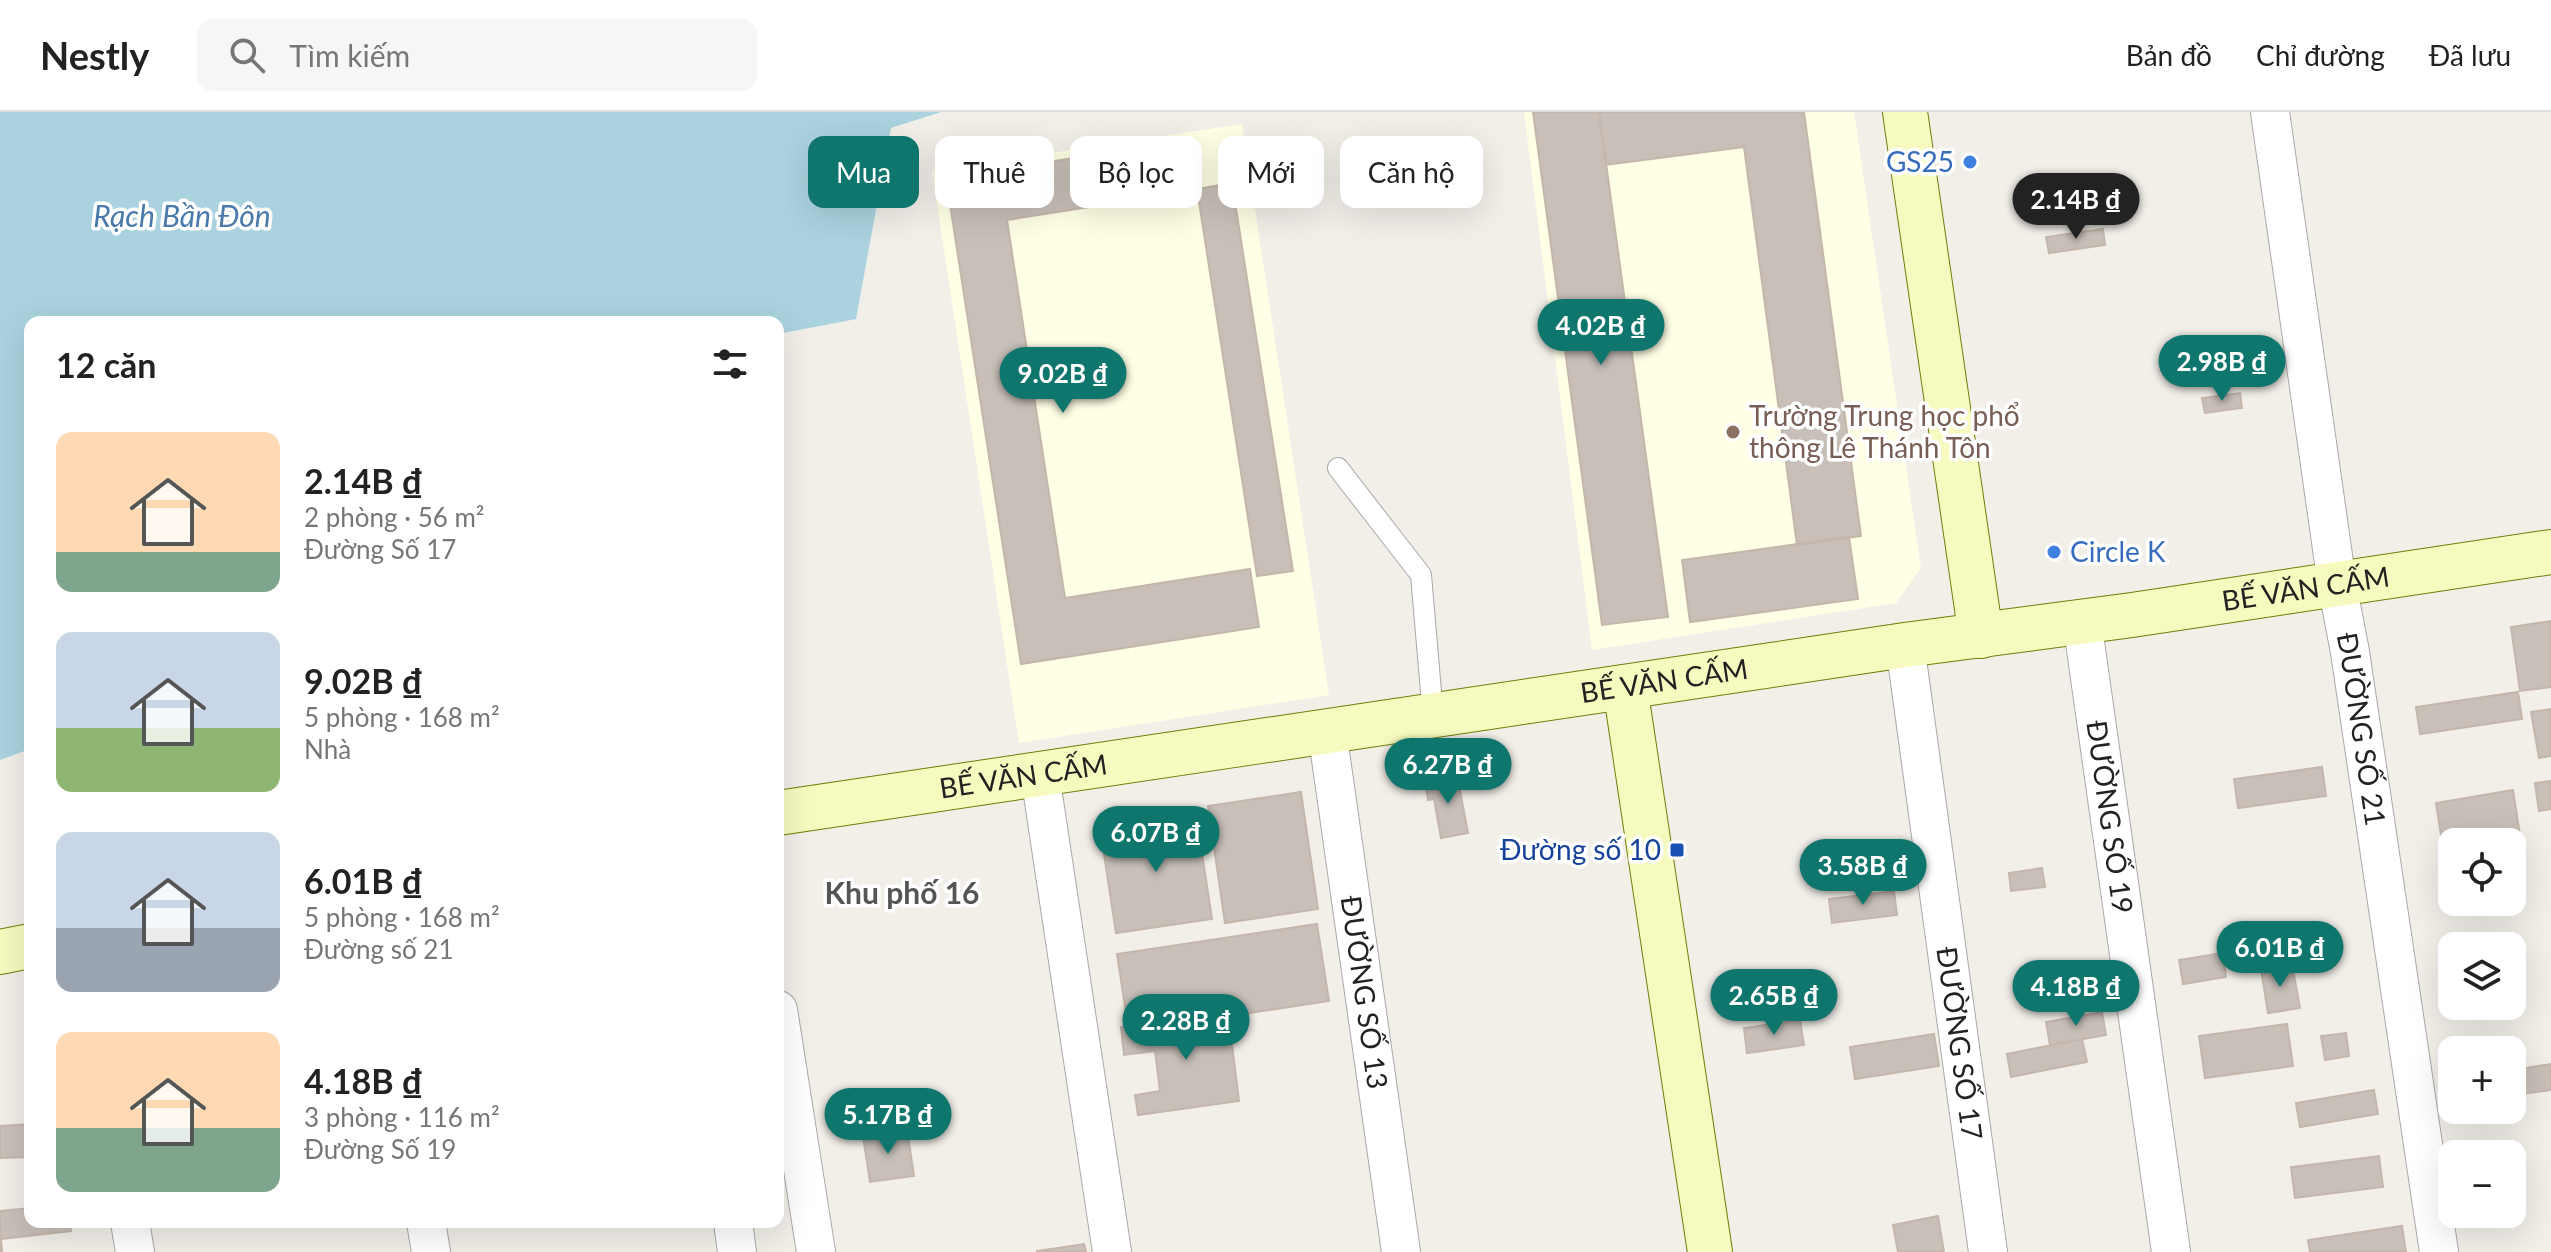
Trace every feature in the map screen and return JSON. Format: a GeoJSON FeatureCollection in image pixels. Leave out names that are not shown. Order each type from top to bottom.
{"type":"FeatureCollection","features":[{"type":"Feature","properties":{"kind":"street"},"geometry":{"type":"LineString","coordinates":[[1905,112],[1981,636]]}},
{"type":"Feature","properties":{"kind":"street","name":"ĐƯỜNG SỐ 21"},"geometry":{"type":"LineString","coordinates":[[2270,112],[2337,584],[2350,652],[2439,1252]]}},
{"type":"Feature","properties":{"kind":"street","name":"BẾ VĂN CẤM"},"geometry":{"type":"LineString","coordinates":[[784,812],[2551,552]]}},
{"type":"Feature","properties":{"kind":"street","name":"ĐƯỜNG SỐ 19"},"geometry":{"type":"LineString","coordinates":[[2082,621],[2171,1252]]}},
{"type":"Feature","properties":{"kind":"street","name":"ĐƯỜNG SỐ 17"},"geometry":{"type":"LineString","coordinates":[[1905,645],[1988,1252]]}},
{"type":"Feature","properties":{"kind":"street"},"geometry":{"type":"LineString","coordinates":[[1625,687],[1710,1252]]}},
{"type":"Feature","properties":{"kind":"street","name":"ĐƯỜNG SỐ 13"},"geometry":{"type":"LineString","coordinates":[[1327,731],[1401,1252]]}},
{"type":"Feature","properties":{"kind":"street"},"geometry":{"type":"LineString","coordinates":[[1040,775],[1112,1252]]}},
{"type":"Feature","properties":{"kind":"street"},"geometry":{"type":"LineString","coordinates":[[0,952],[24,947]]}},
{"type":"Feature","properties":{"kind":"street"},"geometry":{"type":"LineString","coordinates":[[784,1048],[816,1252]]}},
{"type":"Feature","properties":{"kind":"street"},"geometry":{"type":"LineString","coordinates":[[131,1228],[135,1252]]}},
{"type":"Feature","properties":{"kind":"street"},"geometry":{"type":"LineString","coordinates":[[427,1228],[431,1252]]}},
{"type":"Feature","properties":{"kind":"street"},"geometry":{"type":"LineString","coordinates":[[734,1228],[737,1252]]}},
{"type":"Feature","properties":{"kind":"lane"},"geometry":{"type":"LineString","coordinates":[[1338,468],[1421,575],[1433,715]]}},
{"type":"Feature","properties":{"kind":"shaded area","name":"Trường Trung học phổ thông Lê Thánh Tôn"},"geometry":{"type":"Polygon","coordinates":[[[1524,112],[1854,112],[1921,568],[1896,603],[1592,650],[1524,112]]]}},
{"type":"Feature","properties":{"kind":"shaded area"},"geometry":{"type":"Polygon","coordinates":[[[1242,124],[1244,136],[1218,136],[1218,208],[1255,208],[1329,695],[1019,743],[938,208],[1054,208],[1054,153],[1070,150],[1070,208],[1202,208],[1202,136],[1163,136],[1242,124]]]}},
{"type":"Feature","properties":{"kind":"water","name":"Rạch Bần Đôn"},"geometry":{"type":"Polygon","coordinates":[[[0,112],[941,112],[891,128],[890,136],[808,136],[808,208],[876,208],[856,319],[784,333],[784,316],[24,316],[24,751],[0,760],[0,112]]]}},
{"type":"Feature","properties":{"kind":"building"},"geometry":{"type":"Polygon","coordinates":[[[1533,112],[1599,112],[1668,617],[1602,625],[1533,112]]]}},
{"type":"Feature","properties":{"kind":"building"},"geometry":{"type":"Polygon","coordinates":[[[1599,112],[1804,112],[1861,536],[1797,545],[1744,147],[1606,165],[1599,112]]]}},
{"type":"Feature","properties":{"kind":"building"},"geometry":{"type":"Polygon","coordinates":[[[1070,159],[1070,208],[1084,208],[1007,220],[1065,598],[1250,569],[1259,627],[1021,664],[951,208],[1054,208],[1054,161],[1070,159]]]}},
{"type":"Feature","properties":{"kind":"building"},"geometry":{"type":"Polygon","coordinates":[[[1218,185],[1218,208],[1236,208],[1293,571],[1257,576],[1200,208],[1202,188],[1218,185]]]}},
{"type":"Feature","properties":{"kind":"building"},"geometry":{"type":"Polygon","coordinates":[[[2103,229],[2105,245],[2049,253],[2046,237],[2103,229]]]}},
{"type":"Feature","properties":{"kind":"building"},"geometry":{"type":"Polygon","coordinates":[[[2240,393],[2242,408],[2205,413],[2202,398],[2240,393]]]}},
{"type":"Feature","properties":{"kind":"building"},"geometry":{"type":"Polygon","coordinates":[[[1849,537],[1858,599],[1690,622],[1682,560],[1849,537]]]}},
{"type":"Feature","properties":{"kind":"building"},"geometry":{"type":"Polygon","coordinates":[[[2551,621],[2551,687],[2520,691],[2511,627],[2551,621]]]}},
{"type":"Feature","properties":{"kind":"building"},"geometry":{"type":"Polygon","coordinates":[[[2518,692],[2522,719],[2420,734],[2416,707],[2518,692]]]}},
{"type":"Feature","properties":{"kind":"building"},"geometry":{"type":"Polygon","coordinates":[[[2551,709],[2551,756],[2539,758],[2531,712],[2551,709]]]}},
{"type":"Feature","properties":{"kind":"building"},"geometry":{"type":"Polygon","coordinates":[[[2322,767],[2326,796],[2238,808],[2234,779],[2322,767]]]}},
{"type":"Feature","properties":{"kind":"building"},"geometry":{"type":"Polygon","coordinates":[[[1457,775],[1468,833],[1441,838],[1434,799],[1428,800],[1425,781],[1457,775]]]}},
{"type":"Feature","properties":{"kind":"building"},"geometry":{"type":"Polygon","coordinates":[[[2551,781],[2551,809],[2539,811],[2535,783],[2551,781]]]}},
{"type":"Feature","properties":{"kind":"building"},"geometry":{"type":"Polygon","coordinates":[[[2513,790],[2519,828],[2440,828],[2436,803],[2513,790]]]}},
{"type":"Feature","properties":{"kind":"building"},"geometry":{"type":"Polygon","coordinates":[[[1301,792],[1318,909],[1225,923],[1208,806],[1301,792]]]}},
{"type":"Feature","properties":{"kind":"building"},"geometry":{"type":"Polygon","coordinates":[[[1196,814],[1212,919],[1116,933],[1100,828],[1196,814]]]}},
{"type":"Feature","properties":{"kind":"building"},"geometry":{"type":"Polygon","coordinates":[[[2042,868],[2045,887],[2011,891],[2009,873],[2042,868]]]}},
{"type":"Feature","properties":{"kind":"building"},"geometry":{"type":"Polygon","coordinates":[[[1894,891],[1897,915],[1832,923],[1829,899],[1894,891]]]}},
{"type":"Feature","properties":{"kind":"building"},"geometry":{"type":"Polygon","coordinates":[[[1317,924],[1329,1001],[1236,1015],[1234,997],[1126,1013],[1117,954],[1317,924]]]}},
{"type":"Feature","properties":{"kind":"building"},"geometry":{"type":"Polygon","coordinates":[[[2223,953],[2226,977],[2183,984],[2179,960],[2223,953]]]}},
{"type":"Feature","properties":{"kind":"building"},"geometry":{"type":"Polygon","coordinates":[[[2292,964],[2300,1008],[2268,1013],[2261,969],[2292,964]]]}},
{"type":"Feature","properties":{"kind":"building"},"geometry":{"type":"Polygon","coordinates":[[[2102,1012],[2106,1035],[2050,1045],[2046,1022],[2102,1012]]]}},
{"type":"Feature","properties":{"kind":"building"},"geometry":{"type":"Polygon","coordinates":[[[1228,1013],[1239,1101],[1138,1115],[1135,1095],[1160,1091],[1155,1051],[1124,1055],[1121,1027],[1228,1013]]]}},
{"type":"Feature","properties":{"kind":"building"},"geometry":{"type":"Polygon","coordinates":[[[1800,1020],[1804,1045],[1747,1053],[1744,1028],[1800,1020]]]}},
{"type":"Feature","properties":{"kind":"building"},"geometry":{"type":"Polygon","coordinates":[[[2287,1024],[2293,1066],[2205,1078],[2199,1036],[2287,1024]]]}},
{"type":"Feature","properties":{"kind":"building"},"geometry":{"type":"Polygon","coordinates":[[[2346,1033],[2349,1056],[2325,1060],[2321,1036],[2346,1033]]]}},
{"type":"Feature","properties":{"kind":"building"},"geometry":{"type":"Polygon","coordinates":[[[1934,1034],[1939,1066],[1855,1079],[1850,1047],[1934,1034]]]}},
{"type":"Feature","properties":{"kind":"building"},"geometry":{"type":"Polygon","coordinates":[[[2082,1039],[2087,1062],[2011,1077],[2007,1054],[2082,1039]]]}},
{"type":"Feature","properties":{"kind":"building"},"geometry":{"type":"Polygon","coordinates":[[[2551,1064],[2551,1090],[2526,1093],[2526,1068],[2551,1064]]]}},
{"type":"Feature","properties":{"kind":"building"},"geometry":{"type":"Polygon","coordinates":[[[2374,1090],[2378,1114],[2300,1127],[2296,1103],[2374,1090]]]}},
{"type":"Feature","properties":{"kind":"building"},"geometry":{"type":"Polygon","coordinates":[[[24,1124],[24,1157],[0,1158],[0,1126],[24,1124]]]}},
{"type":"Feature","properties":{"kind":"building"},"geometry":{"type":"Polygon","coordinates":[[[907,1130],[914,1176],[870,1182],[863,1136],[907,1130]]]}},
{"type":"Feature","properties":{"kind":"building"},"geometry":{"type":"Polygon","coordinates":[[[2379,1156],[2383,1187],[2295,1198],[2291,1167],[2379,1156]]]}},
{"type":"Feature","properties":{"kind":"building"},"geometry":{"type":"Polygon","coordinates":[[[24,1209],[24,1228],[71,1228],[71,1231],[1,1239],[0,1252],[0,1211],[24,1209]]]}},
{"type":"Feature","properties":{"kind":"building"},"geometry":{"type":"Polygon","coordinates":[[[1938,1216],[1944,1252],[1898,1252],[1893,1225],[1938,1216]]]}},
{"type":"Feature","properties":{"kind":"building"},"geometry":{"type":"Polygon","coordinates":[[[2402,1226],[2406,1252],[2310,1252],[2308,1240],[2402,1226]]]}},
{"type":"Feature","properties":{"kind":"building"},"geometry":{"type":"Polygon","coordinates":[[[1084,1244],[1086,1252],[1037,1252],[1037,1251],[1084,1244]]]}},
{"type":"Feature","properties":{"kind":"place","name":"GS25"},"geometry":{"type":"Point","coordinates":[1970,162]}},
{"type":"Feature","properties":{"kind":"place","name":"Trường Trung học phổ thông Lê Thánh Tôn"},"geometry":{"type":"Point","coordinates":[1733,432]}},
{"type":"Feature","properties":{"kind":"place","name":"Circle K"},"geometry":{"type":"Point","coordinates":[2054,552]}},
{"type":"Feature","properties":{"kind":"place","name":"Đường số 10"},"geometry":{"type":"Point","coordinates":[1677,850]}},
{"type":"Feature","properties":{"kind":"district","name":"Khu phố 16"},"geometry":{"type":"Point","coordinates":[902,894]}}]}
